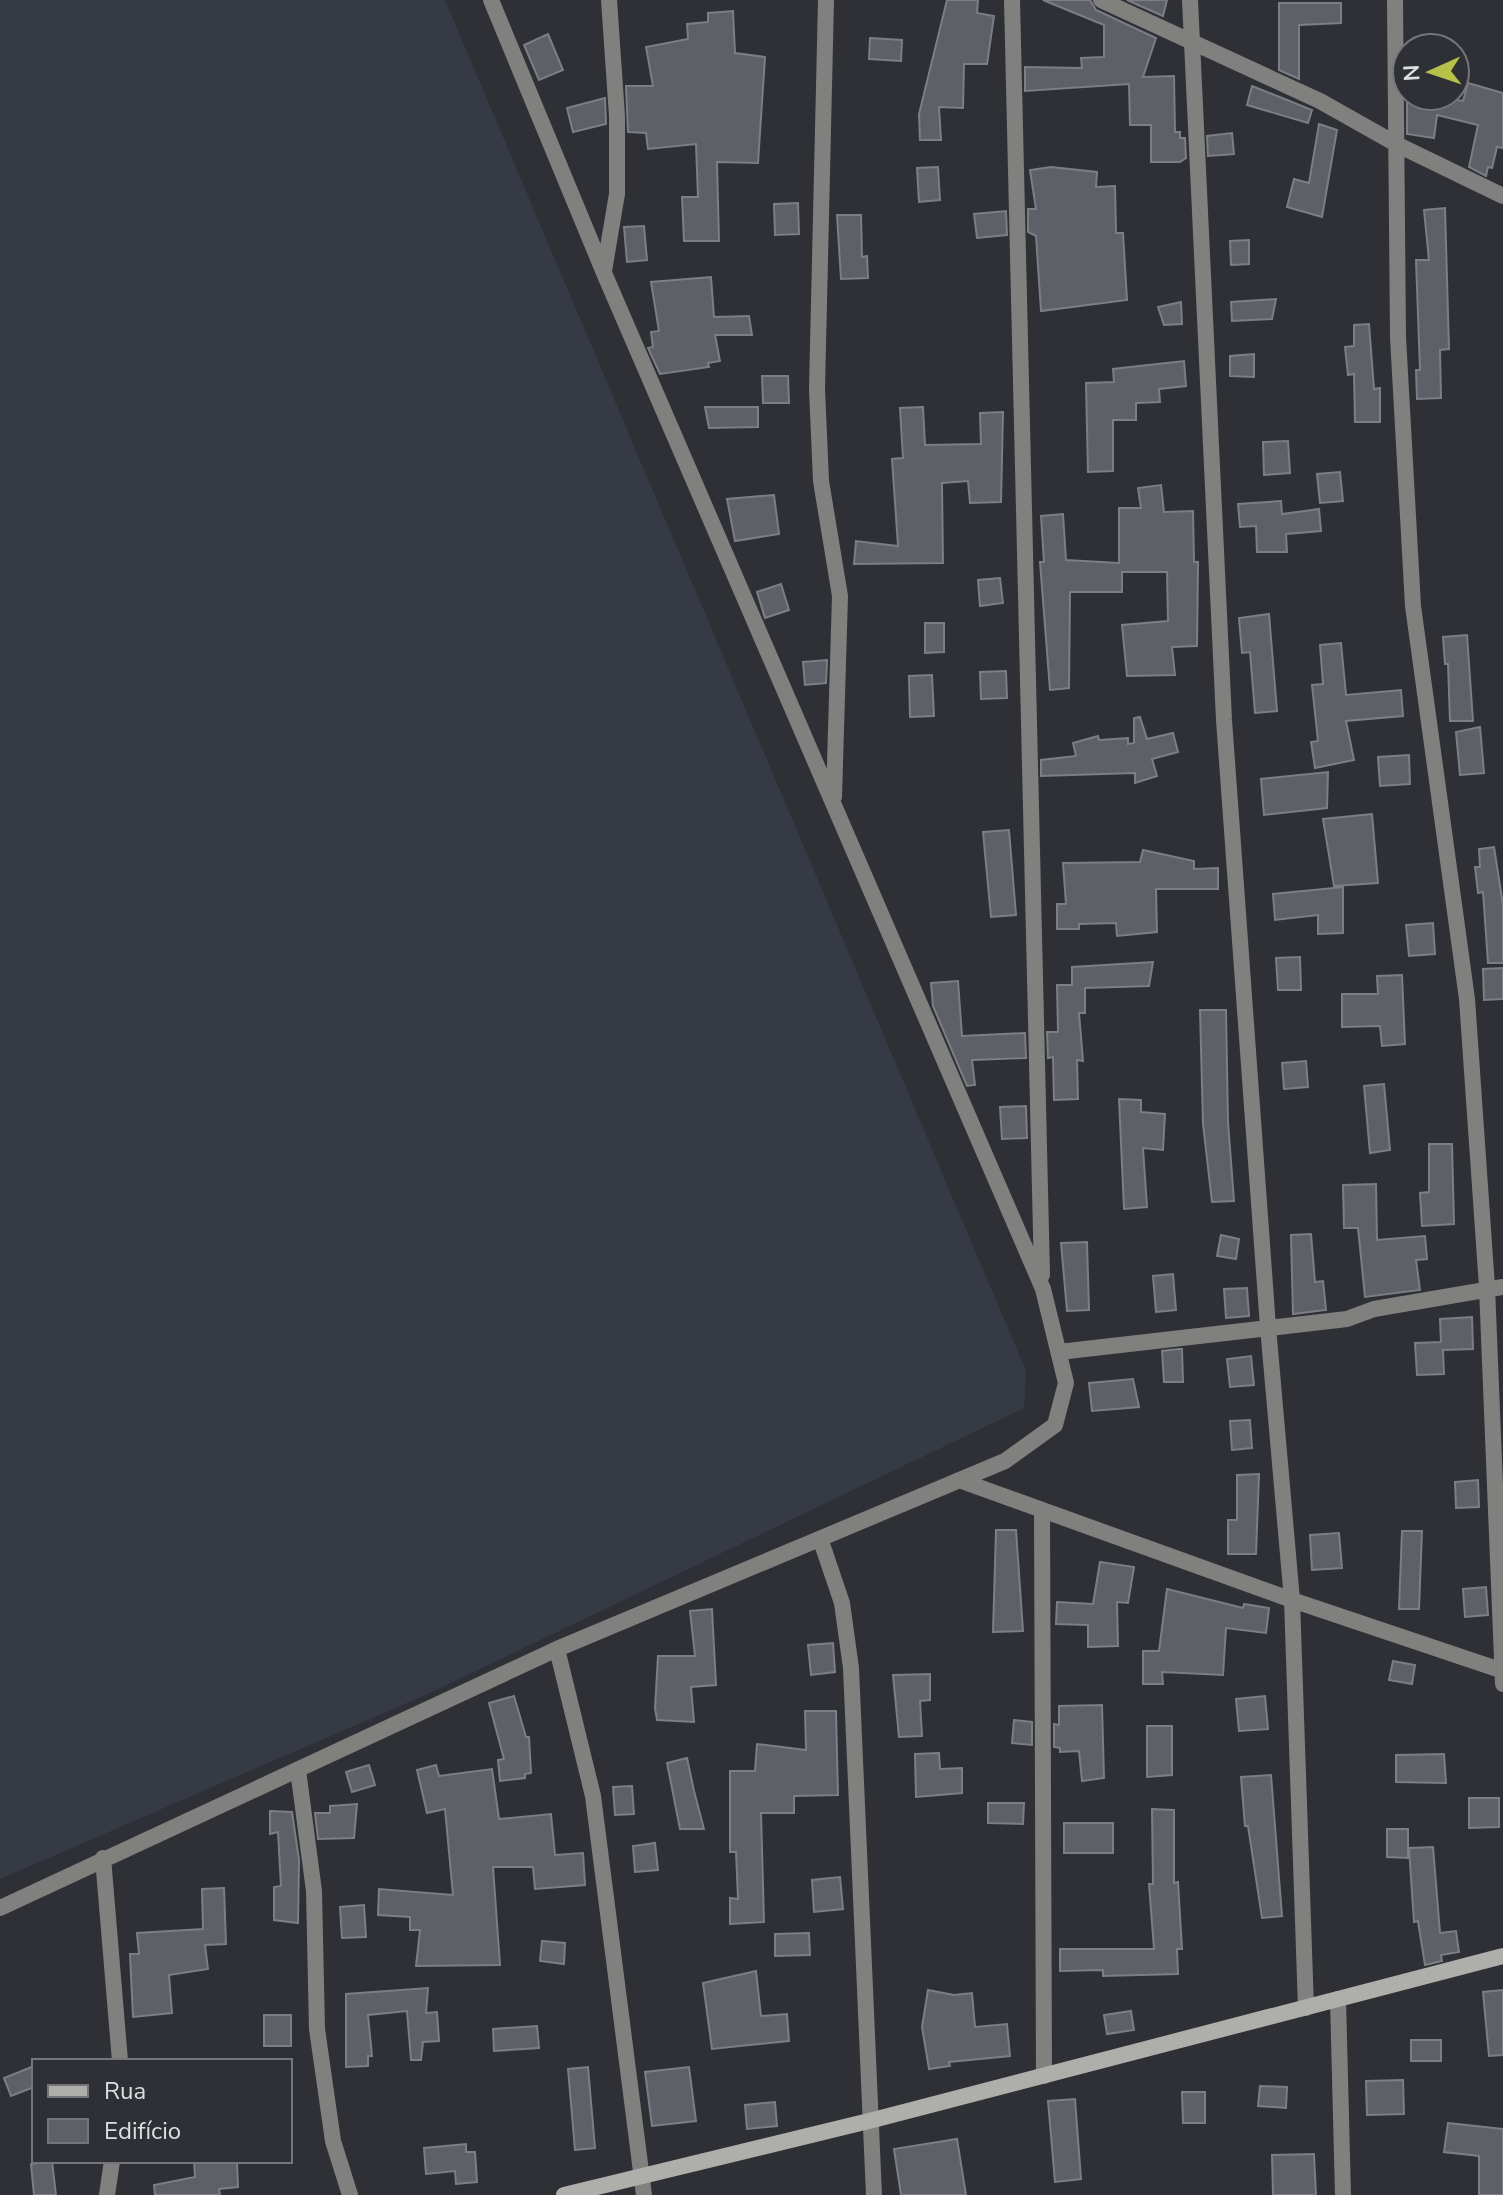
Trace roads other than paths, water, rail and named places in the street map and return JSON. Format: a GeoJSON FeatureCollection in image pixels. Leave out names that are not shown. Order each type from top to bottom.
{"type":"FeatureCollection","features":[{"type":"Feature","properties":{"kind":"street"},"geometry":{"type":"LineString","coordinates":[[0,1908],[557,1649],[821,1541],[1005,1461],[1055,1425],[1066,1383],[1043,1289],[604,273],[491,0]]}},
{"type":"Feature","properties":{"kind":"street"},"geometry":{"type":"LineString","coordinates":[[604,273],[617,194],[617,116],[609,0]]}},
{"type":"Feature","properties":{"kind":"street"},"geometry":{"type":"LineString","coordinates":[[826,0],[817,389],[821,481],[840,596],[834,803]]}},
{"type":"Feature","properties":{"kind":"street"},"geometry":{"type":"LineString","coordinates":[[1012,0],[1043,1289]]}},
{"type":"Feature","properties":{"kind":"street"},"geometry":{"type":"LineString","coordinates":[[1101,0],[1320,101],[1398,145],[1503,196]]}},
{"type":"Feature","properties":{"kind":"street"},"geometry":{"type":"LineString","coordinates":[[1190,0],[1189,41],[1199,168],[1224,720],[1268,1327],[1292,1600],[1306,2008]]}},
{"type":"Feature","properties":{"kind":"street"},"geometry":{"type":"LineString","coordinates":[[959,1480],[1502,1675],[1495,1287],[1467,999],[1413,606],[1398,337],[1395,0]]}},
{"type":"Feature","properties":{"kind":"street"},"geometry":{"type":"LineString","coordinates":[[1059,1352],[1347,1319],[1374,1309],[1495,1287]]}},
{"type":"Feature","properties":{"kind":"street"},"geometry":{"type":"LineString","coordinates":[[1042,1510],[1044,2076]]}},
{"type":"Feature","properties":{"kind":"street"},"geometry":{"type":"LineString","coordinates":[[821,1541],[842,1603],[851,1668],[874,2195]]}},
{"type":"Feature","properties":{"kind":"street"},"geometry":{"type":"LineString","coordinates":[[557,1649],[593,1796],[644,2195]]}},
{"type":"Feature","properties":{"kind":"street"},"geometry":{"type":"LineString","coordinates":[[298,1770],[314,1891],[317,2029],[333,2141],[350,2195]]}},
{"type":"Feature","properties":{"kind":"street"},"geometry":{"type":"LineString","coordinates":[[103,1858],[120,2059]]}},
{"type":"Feature","properties":{"kind":"street"},"geometry":{"type":"LineString","coordinates":[[564,2195],[873,2120],[1503,1956]]}},
{"type":"Feature","properties":{"kind":"street"},"geometry":{"type":"LineString","coordinates":[[1338,1999],[1343,2195]]}},
{"type":"Feature","properties":{"kind":"street"},"geometry":{"type":"LineString","coordinates":[[107,2195],[112,2163]]}}]}
